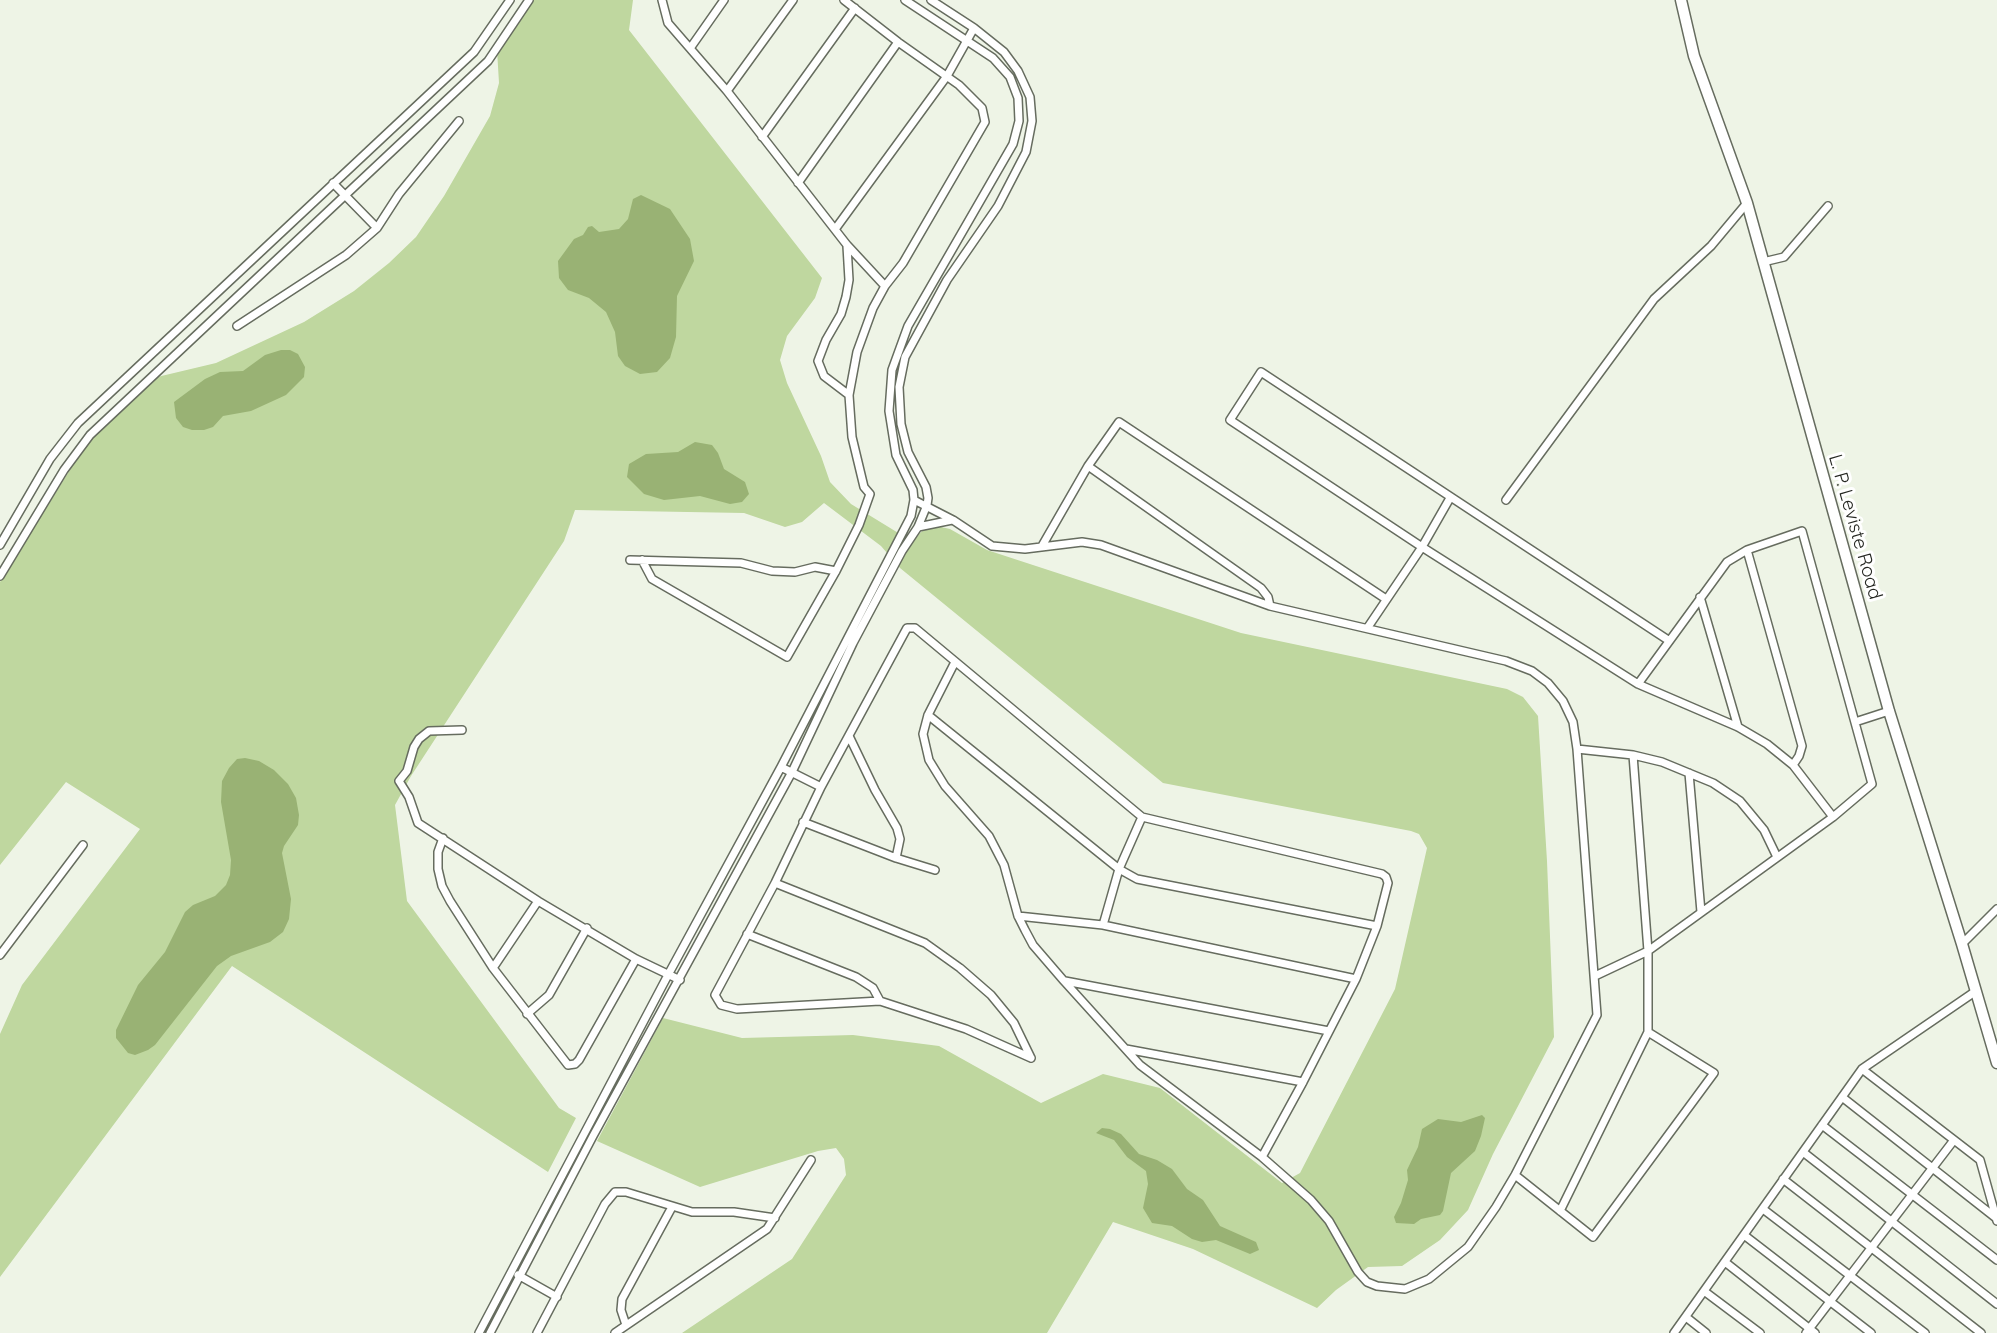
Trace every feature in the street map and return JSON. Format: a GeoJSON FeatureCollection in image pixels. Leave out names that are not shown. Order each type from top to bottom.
{"type":"FeatureCollection","features":[{"type":"Feature","properties":{"kind":"main road","name":"L. P. Leviste Road"},"geometry":{"type":"LineString","coordinates":[[1681,0],[1694,56],[1747,203],[1889,711],[1997,1063]]}},
{"type":"Feature","properties":{"kind":"street"},"geometry":{"type":"LineString","coordinates":[[0,545],[50,458],[78,423],[474,52],[510,0]]}},
{"type":"Feature","properties":{"kind":"street"},"geometry":{"type":"LineString","coordinates":[[0,576],[64,470],[90,435],[488,61],[529,0]]}},
{"type":"Feature","properties":{"kind":"street"},"geometry":{"type":"LineString","coordinates":[[663,0],[668,23],[727,91],[847,245],[885,286]]}},
{"type":"Feature","properties":{"kind":"street"},"geometry":{"type":"LineString","coordinates":[[691,47],[724,0]]}},
{"type":"Feature","properties":{"kind":"street"},"geometry":{"type":"LineString","coordinates":[[727,91],[793,0]]}},
{"type":"Feature","properties":{"kind":"street"},"geometry":{"type":"LineString","coordinates":[[642,560],[652,579],[787,657],[859,525],[870,494],[864,487],[852,437],[849,395],[857,352],[873,308],[885,286],[903,262],[985,122],[982,108],[973,97],[844,0]]}},
{"type":"Feature","properties":{"kind":"street"},"geometry":{"type":"LineString","coordinates":[[479,1333],[781,767],[911,516],[913,490],[896,454],[892,434],[889,390],[892,370],[908,326],[1013,144],[1019,121],[1018,98],[1010,77],[993,58],[905,0]]}},
{"type":"Feature","properties":{"kind":"street"},"geometry":{"type":"LineString","coordinates":[[490,1333],[593,1136],[792,772],[853,643],[902,551],[918,527],[927,505],[926,487],[908,452],[901,424],[899,387],[905,357],[947,280],[998,206],[1026,152],[1032,121],[1030,96],[1018,71],[1004,52],[974,28],[931,0]]}},
{"type":"Feature","properties":{"kind":"street"},"geometry":{"type":"LineString","coordinates":[[762,137],[855,8]]}},
{"type":"Feature","properties":{"kind":"street"},"geometry":{"type":"LineString","coordinates":[[836,229],[947,76],[974,28]]}},
{"type":"Feature","properties":{"kind":"street"},"geometry":{"type":"LineString","coordinates":[[798,183],[898,42]]}},
{"type":"Feature","properties":{"kind":"street"},"geometry":{"type":"LineString","coordinates":[[237,326],[346,255],[377,228],[399,194],[459,121]]}},
{"type":"Feature","properties":{"kind":"street"},"geometry":{"type":"LineString","coordinates":[[333,183],[377,228]]}},
{"type":"Feature","properties":{"kind":"street"},"geometry":{"type":"LineString","coordinates":[[1506,500],[1654,299],[1711,246],[1747,203]]}},
{"type":"Feature","properties":{"kind":"street"},"geometry":{"type":"LineString","coordinates":[[1763,262],[1784,257],[1828,206]]}},
{"type":"Feature","properties":{"kind":"street"},"geometry":{"type":"LineString","coordinates":[[847,245],[849,280],[846,297],[841,314],[818,361],[824,376],[849,395]]}},
{"type":"Feature","properties":{"kind":"street"},"geometry":{"type":"LineString","coordinates":[[1668,640],[1261,372],[1230,420],[1637,684],[1738,727],[1766,744],[1793,765],[1833,817]]}},
{"type":"Feature","properties":{"kind":"street"},"geometry":{"type":"LineString","coordinates":[[1042,546],[1088,466],[1119,422],[1386,599]]}},
{"type":"Feature","properties":{"kind":"street"},"geometry":{"type":"LineString","coordinates":[[1088,466],[1261,588],[1270,606]]}},
{"type":"Feature","properties":{"kind":"street"},"geometry":{"type":"LineString","coordinates":[[1368,627],[1422,547],[1451,498]]}},
{"type":"Feature","properties":{"kind":"street"},"geometry":{"type":"LineString","coordinates":[[914,500],[953,520],[992,546],[1025,549],[1082,542],[1101,545],[1270,606],[1506,661],[1532,671],[1548,683],[1563,701],[1573,722],[1577,749],[1597,1015],[1515,1175],[1496,1208],[1468,1247],[1429,1279],[1405,1289],[1377,1286],[1367,1282],[1329,1221],[1311,1200],[1262,1157],[1140,1065],[1064,981],[1033,945],[1018,916],[1004,865],[989,836],[945,786],[929,760],[923,734],[928,715],[955,662]]}},
{"type":"Feature","properties":{"kind":"street"},"geometry":{"type":"LineString","coordinates":[[918,527],[953,520]]}},
{"type":"Feature","properties":{"kind":"street"},"geometry":{"type":"LineString","coordinates":[[1595,976],[1648,951],[1833,817],[1872,784],[1802,531],[1747,550],[1727,562],[1637,684]]}},
{"type":"Feature","properties":{"kind":"street"},"geometry":{"type":"LineString","coordinates":[[1747,550],[1802,746],[1793,765]]}},
{"type":"Feature","properties":{"kind":"street"},"geometry":{"type":"LineString","coordinates":[[630,560],[741,563],[772,571],[795,572],[815,567],[836,571]]}},
{"type":"Feature","properties":{"kind":"street"},"geometry":{"type":"LineString","coordinates":[[1700,597],[1738,727]]}},
{"type":"Feature","properties":{"kind":"street"},"geometry":{"type":"LineString","coordinates":[[775,883],[925,943],[991,995],[1014,1023],[1031,1059],[966,1029],[880,1001],[737,1009],[721,1005],[715,996],[775,883],[821,787],[907,628],[915,628],[1142,817],[1382,874],[1388,883],[1377,926],[1356,979],[1262,1157]]}},
{"type":"Feature","properties":{"kind":"street"},"geometry":{"type":"LineString","coordinates":[[1855,722],[1889,711]]}},
{"type":"Feature","properties":{"kind":"street"},"geometry":{"type":"LineString","coordinates":[[928,715],[1119,869],[1137,879],[1377,926]]}},
{"type":"Feature","properties":{"kind":"street"},"geometry":{"type":"LineString","coordinates":[[462,730],[436,729],[423,734],[414,747],[407,771],[399,781],[409,797],[418,823],[538,901],[636,959],[680,980]]}},
{"type":"Feature","properties":{"kind":"street"},"geometry":{"type":"LineString","coordinates":[[849,736],[897,828],[900,839],[896,858]]}},
{"type":"Feature","properties":{"kind":"street"},"geometry":{"type":"LineString","coordinates":[[1577,749],[1633,755],[1713,783],[1740,802],[1764,830],[1777,857]]}},
{"type":"Feature","properties":{"kind":"street"},"geometry":{"type":"LineString","coordinates":[[1560,1211],[1648,1032],[1648,951],[1633,755]]}},
{"type":"Feature","properties":{"kind":"street"},"geometry":{"type":"LineString","coordinates":[[781,767],[821,787]]}},
{"type":"Feature","properties":{"kind":"street"},"geometry":{"type":"LineString","coordinates":[[1689,773],[1701,912]]}},
{"type":"Feature","properties":{"kind":"street"},"geometry":{"type":"LineString","coordinates":[[1103,925],[1119,869],[1142,817]]}},
{"type":"Feature","properties":{"kind":"street"},"geometry":{"type":"LineString","coordinates":[[803,822],[934,870]]}},
{"type":"Feature","properties":{"kind":"street"},"geometry":{"type":"LineString","coordinates":[[443,838],[438,852],[442,886],[493,968],[568,1065],[575,1064],[636,959]]}},
{"type":"Feature","properties":{"kind":"street"},"geometry":{"type":"LineString","coordinates":[[0,956],[83,845]]}},
{"type":"Feature","properties":{"kind":"street"},"geometry":{"type":"LineString","coordinates":[[493,968],[538,901]]}},
{"type":"Feature","properties":{"kind":"street"},"geometry":{"type":"LineString","coordinates":[[1962,944],[1997,909]]}},
{"type":"Feature","properties":{"kind":"street"},"geometry":{"type":"LineString","coordinates":[[1018,916],[1103,925],[1356,979]]}},
{"type":"Feature","properties":{"kind":"street"},"geometry":{"type":"LineString","coordinates":[[527,1014],[549,995],[587,928]]}},
{"type":"Feature","properties":{"kind":"street"},"geometry":{"type":"LineString","coordinates":[[747,934],[856,977],[873,988],[880,1001]]}},
{"type":"Feature","properties":{"kind":"street"},"geometry":{"type":"LineString","coordinates":[[1064,981],[1329,1031]]}},
{"type":"Feature","properties":{"kind":"street"},"geometry":{"type":"LineString","coordinates":[[1674,1333],[1862,1069],[1976,991]]}},
{"type":"Feature","properties":{"kind":"street"},"geometry":{"type":"LineString","coordinates":[[1515,1175],[1594,1237],[1714,1073],[1648,1032]]}},
{"type":"Feature","properties":{"kind":"street"},"geometry":{"type":"LineString","coordinates":[[1126,1049],[1303,1082]]}},
{"type":"Feature","properties":{"kind":"street"},"geometry":{"type":"LineString","coordinates":[[1862,1069],[1980,1160],[1997,1220]]}},
{"type":"Feature","properties":{"kind":"street"},"geometry":{"type":"LineString","coordinates":[[1842,1097],[1997,1220]]}},
{"type":"Feature","properties":{"kind":"street"},"geometry":{"type":"LineString","coordinates":[[1822,1125],[1997,1260]]}},
{"type":"Feature","properties":{"kind":"street"},"geometry":{"type":"LineString","coordinates":[[1725,1262],[1810,1332],[1954,1140]]}},
{"type":"Feature","properties":{"kind":"street"},"geometry":{"type":"LineString","coordinates":[[1803,1152],[1997,1304]]}},
{"type":"Feature","properties":{"kind":"street"},"geometry":{"type":"LineString","coordinates":[[615,1333],[767,1229],[811,1160]]}},
{"type":"Feature","properties":{"kind":"street"},"geometry":{"type":"LineString","coordinates":[[1783,1180],[1981,1333]]}},
{"type":"Feature","properties":{"kind":"street"},"geometry":{"type":"LineString","coordinates":[[537,1333],[605,1204],[615,1192],[626,1192],[692,1212],[734,1212],[775,1218]]}},
{"type":"Feature","properties":{"kind":"street"},"geometry":{"type":"LineString","coordinates":[[626,1325],[621,1310],[622,1299],[672,1207]]}},
{"type":"Feature","properties":{"kind":"street"},"geometry":{"type":"LineString","coordinates":[[1763,1209],[1926,1333]]}},
{"type":"Feature","properties":{"kind":"street"},"geometry":{"type":"LineString","coordinates":[[1744,1235],[1871,1333]]}},
{"type":"Feature","properties":{"kind":"street"},"geometry":{"type":"LineString","coordinates":[[511,1271],[557,1297]]}},
{"type":"Feature","properties":{"kind":"street"},"geometry":{"type":"LineString","coordinates":[[1704,1291],[1760,1333]]}},
{"type":"Feature","properties":{"kind":"street"},"geometry":{"type":"LineString","coordinates":[[1686,1317],[1706,1333]]}},
{"type":"Feature","properties":{"kind":"shaded area"},"geometry":{"type":"Polygon","coordinates":[[[531,0],[633,0],[629,30],[822,278],[815,298],[787,336],[780,360],[787,383],[821,456],[830,482],[851,504],[913,542],[921,532],[932,525],[950,529],[987,550],[1241,633],[1507,689],[1523,697],[1538,716],[1554,1037],[1493,1154],[1468,1210],[1440,1240],[1402,1266],[1368,1267],[1336,1290],[1317,1308],[1193,1249],[1113,1222],[1047,1333],[682,1333],[792,1259],[846,1175],[844,1159],[836,1148],[700,1187],[597,1141],[663,1018],[742,1038],[853,1035],[939,1046],[1041,1103],[1103,1074],[1160,1088],[1282,1183],[1300,1173],[1395,989],[1427,848],[1419,834],[1411,831],[1163,783],[900,568],[881,546],[824,503],[802,522],[785,527],[744,513],[575,510],[564,541],[411,776],[395,805],[407,901],[559,1108],[576,1118],[548,1172],[232,966],[0,1277],[0,1034],[22,985],[140,829],[66,782],[0,865],[0,582],[86,444],[153,378],[216,363],[304,322],[354,291],[416,237],[444,196],[490,116],[499,83],[497,50],[531,0]]]}},
{"type":"Feature","properties":{"kind":"shaded area"},"geometry":{"type":"Polygon","coordinates":[[[641,195],[670,209],[690,239],[694,261],[677,296],[676,337],[670,358],[657,372],[640,374],[625,366],[618,356],[615,332],[606,312],[589,298],[568,290],[559,278],[558,261],[574,239],[583,235],[588,227],[592,226],[599,232],[619,229],[628,219],[633,199],[641,195]]]}},
{"type":"Feature","properties":{"kind":"shaded area"},"geometry":{"type":"Polygon","coordinates":[[[281,350],[298,354],[305,367],[304,377],[286,395],[251,411],[223,416],[213,427],[204,430],[183,427],[176,418],[174,402],[205,379],[220,372],[243,371],[265,355],[281,350]]]}},
{"type":"Feature","properties":{"kind":"shaded area"},"geometry":{"type":"Polygon","coordinates":[[[695,442],[712,445],[724,469],[745,482],[749,494],[742,502],[730,504],[700,496],[664,500],[644,494],[627,477],[629,464],[646,454],[678,452],[695,442]]]}},
{"type":"Feature","properties":{"kind":"shaded area"},"geometry":{"type":"Polygon","coordinates":[[[237,759],[259,761],[274,770],[288,784],[296,798],[298,825],[282,853],[291,899],[289,919],[283,932],[270,942],[231,956],[217,966],[155,1045],[135,1055],[128,1053],[116,1038],[116,1030],[138,985],[165,952],[185,912],[193,905],[215,896],[226,885],[230,875],[231,860],[221,802],[222,781],[237,759]]]}},
{"type":"Feature","properties":{"kind":"shaded area"},"geometry":{"type":"Polygon","coordinates":[[[1482,1115],[1485,1118],[1475,1151],[1451,1173],[1440,1215],[1421,1219],[1414,1224],[1396,1223],[1394,1217],[1408,1180],[1407,1170],[1418,1147],[1422,1129],[1438,1119],[1461,1122],[1482,1115]]]}},
{"type":"Feature","properties":{"kind":"shaded area"},"geometry":{"type":"Polygon","coordinates":[[[1102,1128],[1121,1134],[1139,1154],[1172,1169],[1187,1189],[1203,1200],[1220,1226],[1256,1242],[1259,1250],[1250,1254],[1216,1240],[1202,1242],[1172,1226],[1152,1223],[1143,1208],[1148,1184],[1146,1171],[1127,1157],[1114,1140],[1096,1133],[1102,1128]]]}}]}
